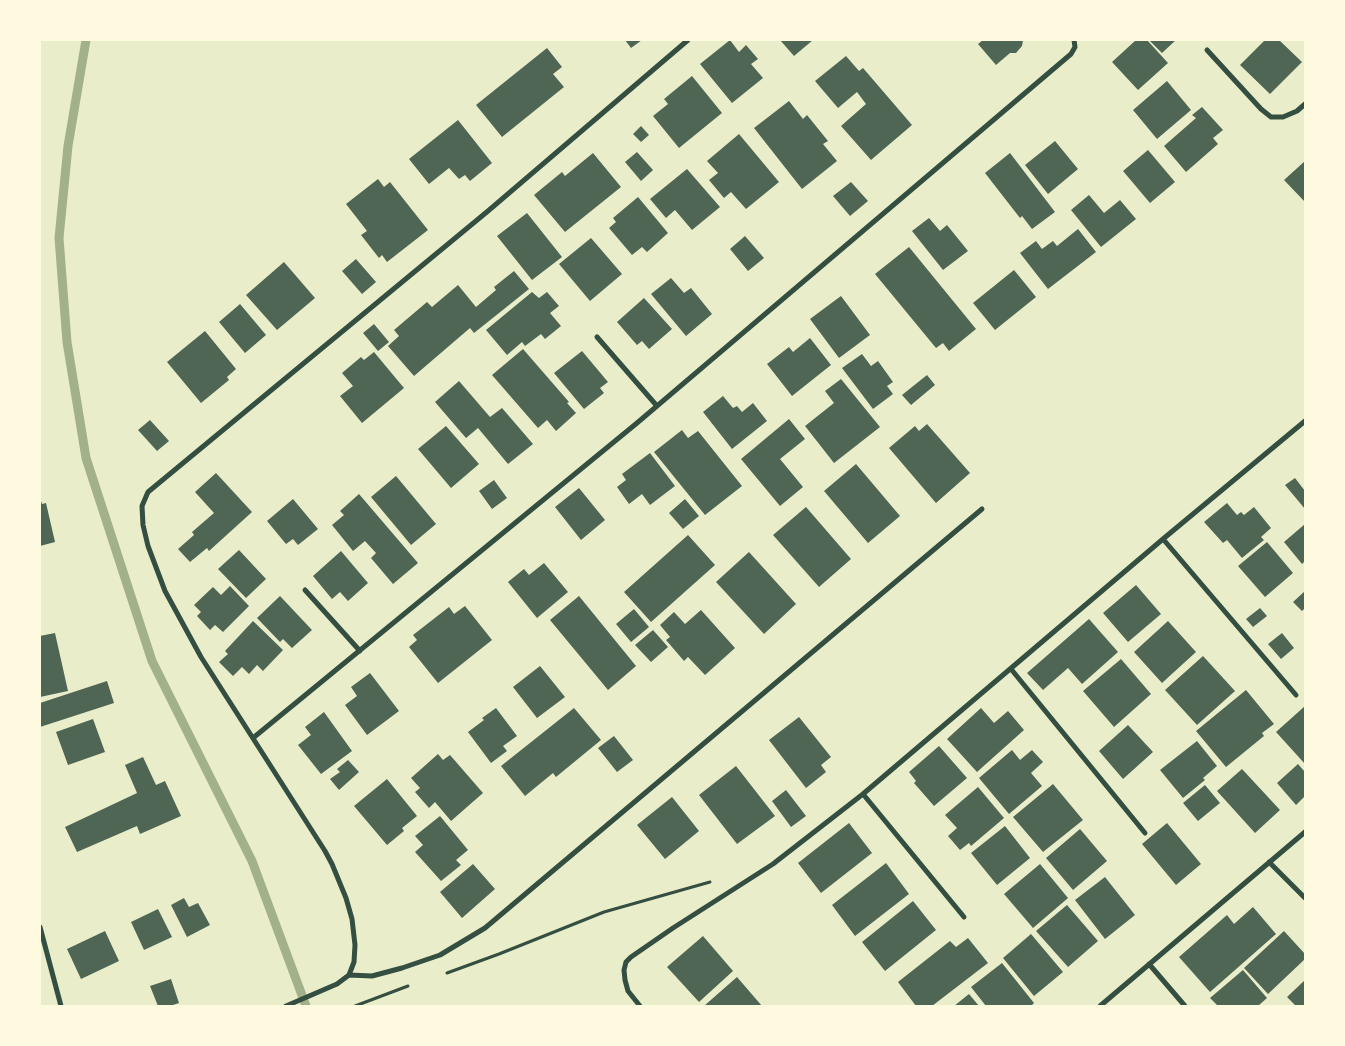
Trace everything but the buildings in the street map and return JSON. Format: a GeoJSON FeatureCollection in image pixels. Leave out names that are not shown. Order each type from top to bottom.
{"type":"FeatureCollection","features":[{"type":"Feature","properties":{"kind":"street"},"geometry":{"type":"LineString","coordinates":[[286,1006],[337,984],[349,975],[354,962],[355,945],[352,919],[346,898],[325,851],[201,656],[165,591],[148,546],[143,525],[142,506],[148,492],[488,211],[688,40]]}},
{"type":"Feature","properties":{"kind":"street"},"geometry":{"type":"LineString","coordinates":[[253,738],[657,406],[1071,54],[1075,47],[1074,40]]}},
{"type":"Feature","properties":{"kind":"street"},"geometry":{"type":"LineString","coordinates":[[1207,50],[1261,109],[1271,117],[1283,117],[1297,111],[1305,104]]}},
{"type":"Feature","properties":{"kind":"street"},"geometry":{"type":"LineString","coordinates":[[597,338],[657,406]]}},
{"type":"Feature","properties":{"kind":"street"},"geometry":{"type":"LineString","coordinates":[[640,1006],[628,991],[625,980],[624,970],[626,962],[631,957],[773,864],[863,794],[1305,421]]}},
{"type":"Feature","properties":{"kind":"street"},"geometry":{"type":"LineString","coordinates":[[349,975],[372,976],[440,955],[485,928],[982,509]]}},
{"type":"Feature","properties":{"kind":"street"},"geometry":{"type":"LineString","coordinates":[[1163,539],[1296,695]]}},
{"type":"Feature","properties":{"kind":"street"},"geometry":{"type":"LineString","coordinates":[[305,590],[360,651]]}},
{"type":"Feature","properties":{"kind":"street"},"geometry":{"type":"LineString","coordinates":[[1011,669],[1145,833]]}},
{"type":"Feature","properties":{"kind":"street"},"geometry":{"type":"LineString","coordinates":[[863,794],[964,917]]}},
{"type":"Feature","properties":{"kind":"street"},"geometry":{"type":"LineString","coordinates":[[1100,1006],[1305,832]]}},
{"type":"Feature","properties":{"kind":"street"},"geometry":{"type":"LineString","coordinates":[[1269,862],[1305,898]]}},
{"type":"Feature","properties":{"kind":"street"},"geometry":{"type":"LineString","coordinates":[[40,927],[61,1006]]}},
{"type":"Feature","properties":{"kind":"street"},"geometry":{"type":"LineString","coordinates":[[1149,964],[1184,1006]]}},
{"type":"Feature","properties":{"kind":"path"},"geometry":{"type":"LineString","coordinates":[[446,973],[604,912],[716,880]]}},
{"type":"Feature","properties":{"kind":"path"},"geometry":{"type":"LineString","coordinates":[[355,1006],[410,986]]}},
{"type":"Feature","properties":{"kind":"waterway"},"geometry":{"type":"LineString","coordinates":[[86,40],[68,146],[59,238],[67,342],[86,458],[152,661],[252,861],[306,1006]]}}]}
